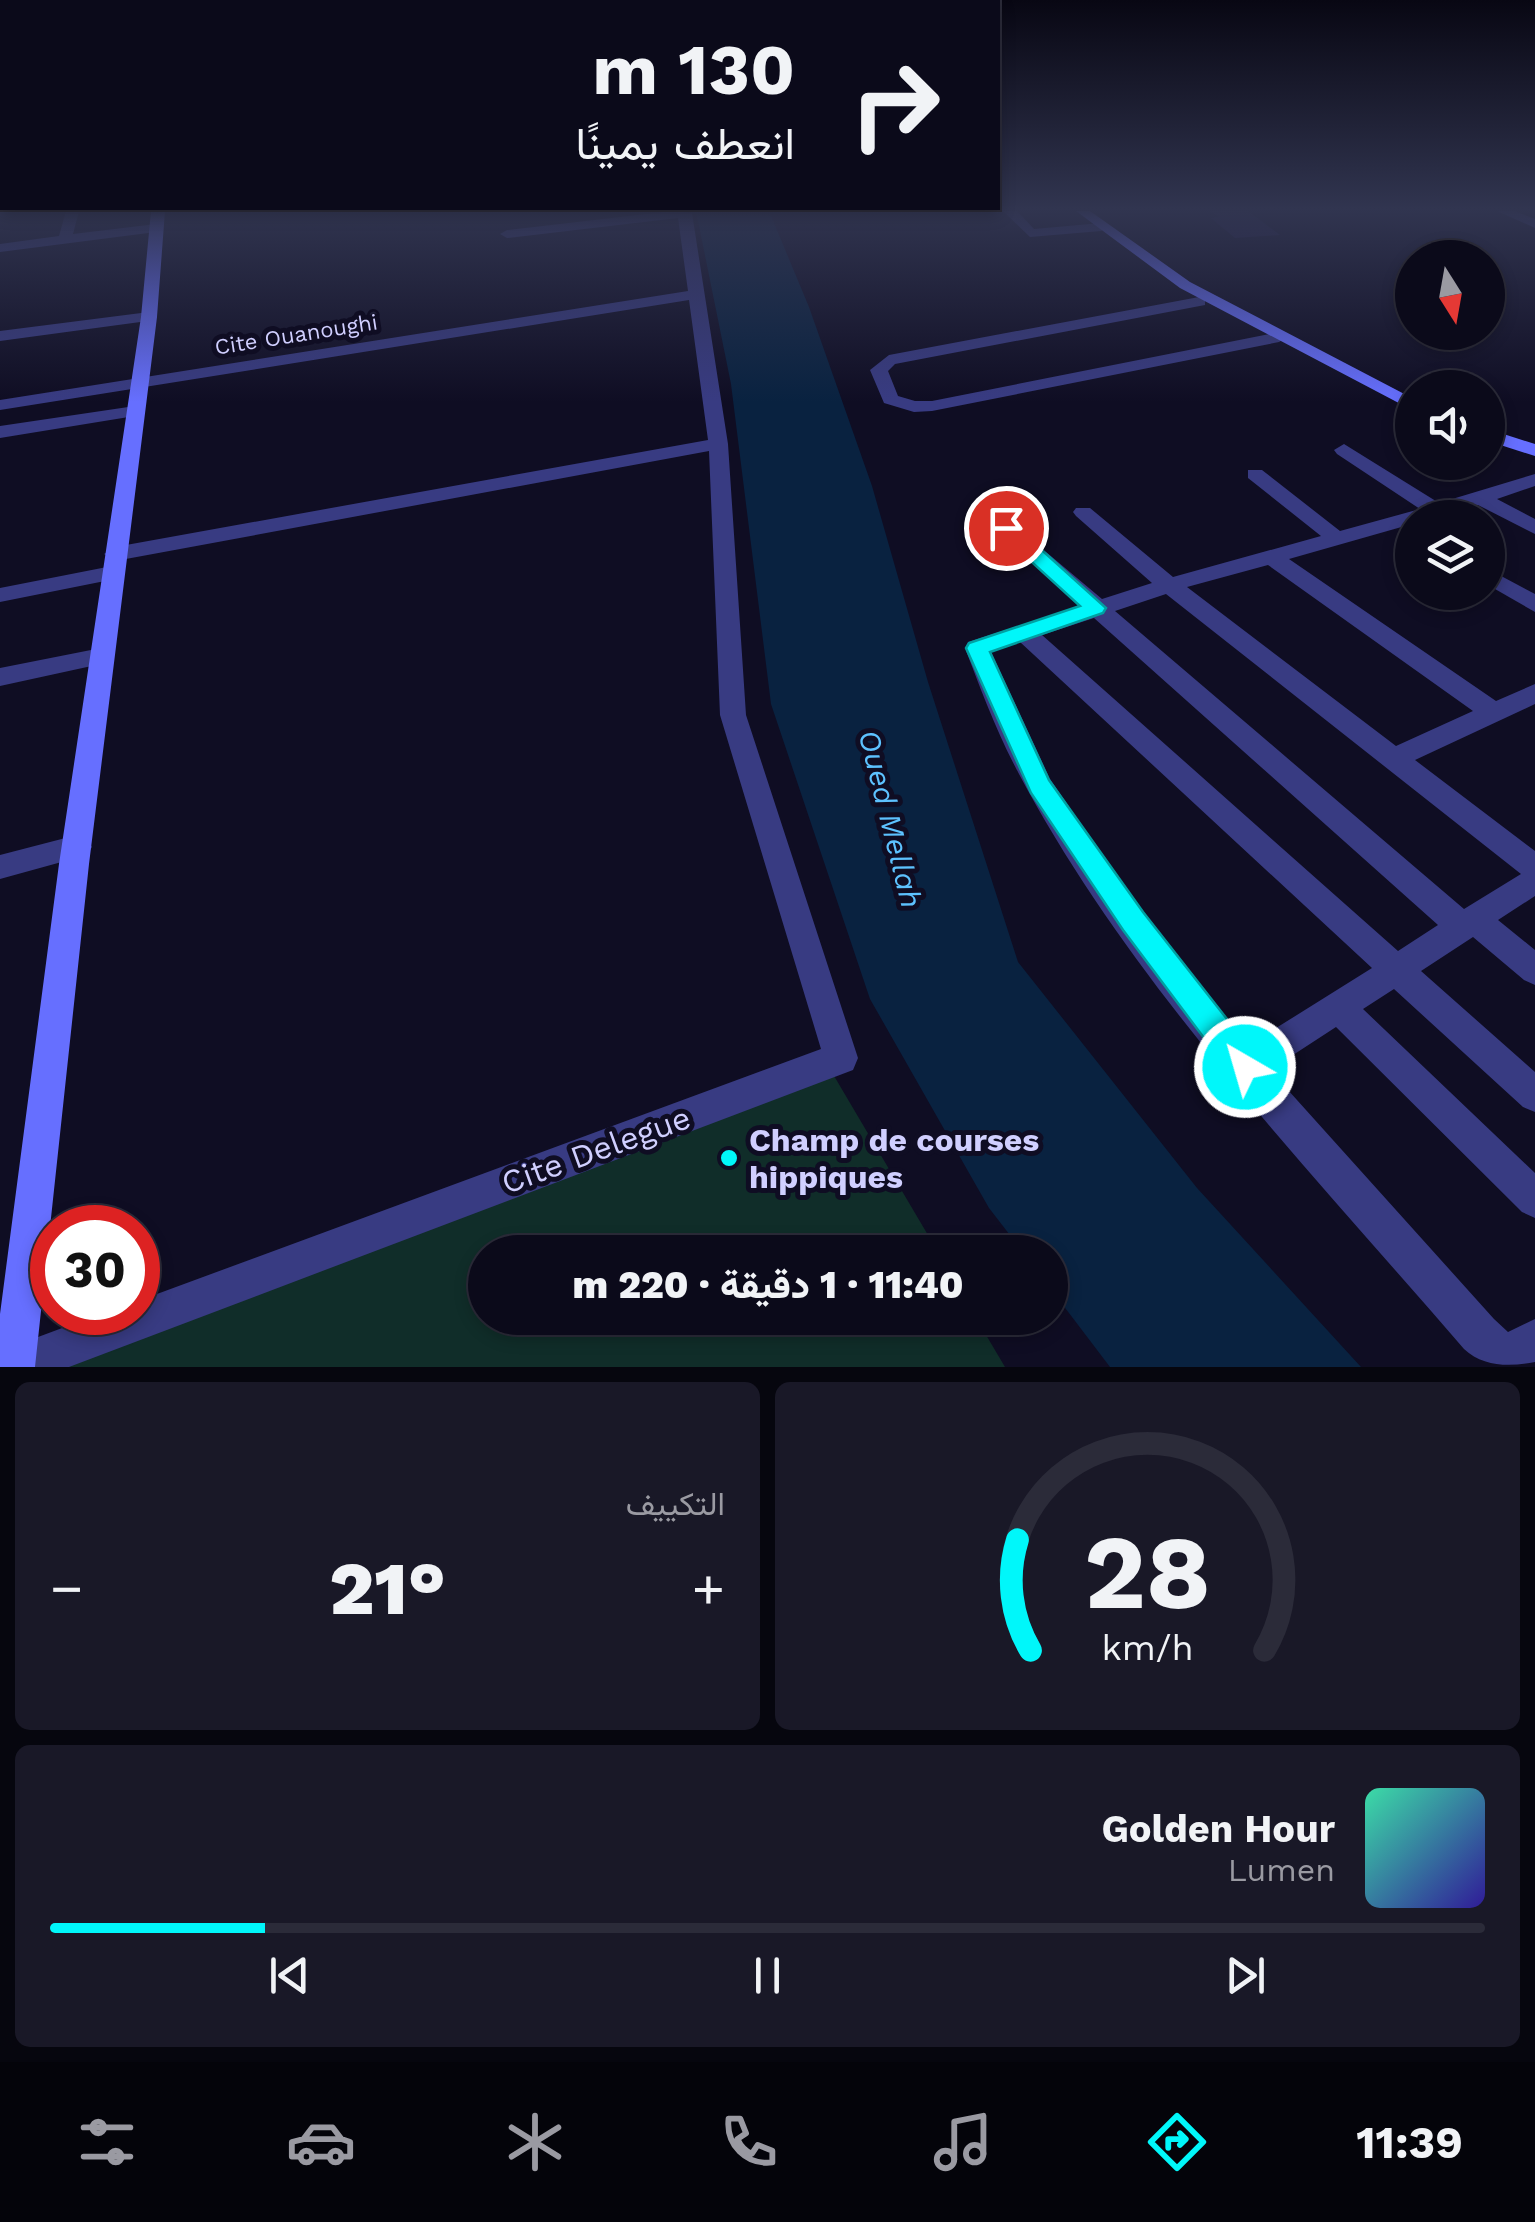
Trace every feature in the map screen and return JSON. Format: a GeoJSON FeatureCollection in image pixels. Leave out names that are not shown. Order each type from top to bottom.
{"type":"FeatureCollection","features":[{"type":"Feature","properties":{"kind":"street"},"geometry":{"type":"LineString","coordinates":[[14,1367],[76,847],[152,275]]}},
{"type":"Feature","properties":{"kind":"street"},"geometry":{"type":"LineString","coordinates":[[0,596],[114,563],[718,444],[694,275]]}},
{"type":"Feature","properties":{"kind":"street"},"geometry":{"type":"LineString","coordinates":[[1170,275],[1395,395]]}},
{"type":"Feature","properties":{"kind":"street","name":"Cite Ouanoughi"},"geometry":{"type":"LineString","coordinates":[[0,404],[697,294]]}},
{"type":"Feature","properties":{"kind":"street"},"geometry":{"type":"LineString","coordinates":[[1199,302],[889,360],[879,370],[890,398],[914,406],[932,406],[1280,337]]}},
{"type":"Feature","properties":{"kind":"street"},"geometry":{"type":"LineString","coordinates":[[0,336],[148,318]]}},
{"type":"Feature","properties":{"kind":"street"},"geometry":{"type":"LineString","coordinates":[[0,432],[135,411]]}},
{"type":"Feature","properties":{"kind":"street"},"geometry":{"type":"LineString","coordinates":[[1505,440],[1535,450]]}},
{"type":"Feature","properties":{"kind":"street","name":"Cite Delegue"},"geometry":{"type":"LineString","coordinates":[[14,1367],[841,1058],[733,715],[718,444]]}},
{"type":"Feature","properties":{"kind":"street"},"geometry":{"type":"LineString","coordinates":[[1344,450],[1395,501]]}},
{"type":"Feature","properties":{"kind":"street"},"geometry":{"type":"LineString","coordinates":[[1254,474],[1336,538]]}},
{"type":"Feature","properties":{"kind":"street"},"geometry":{"type":"LineString","coordinates":[[1476,500],[1535,480]]}},
{"type":"Feature","properties":{"kind":"street"},"geometry":{"type":"LineString","coordinates":[[1482,498],[1535,528]]}},
{"type":"Feature","properties":{"kind":"street"},"geometry":{"type":"LineString","coordinates":[[1083,512],[1169,585],[1535,868]]}},
{"type":"Feature","properties":{"kind":"street"},"geometry":{"type":"LineString","coordinates":[[1395,524],[1169,585],[973,650],[1040,786],[1133,921],[1245,1067],[1479,1334],[1495,1349],[1510,1353],[1535,1340]]}},
{"type":"Feature","properties":{"kind":"street"},"geometry":{"type":"LineString","coordinates":[[1006,528],[1468,923],[1535,970]]}},
{"type":"Feature","properties":{"kind":"street"},"geometry":{"type":"LineString","coordinates":[[1270,556],[1496,713]]}},
{"type":"Feature","properties":{"kind":"street"},"geometry":{"type":"LineString","coordinates":[[1505,586],[1535,604]]}},
{"type":"Feature","properties":{"kind":"street"},"geometry":{"type":"LineString","coordinates":[[1024,632],[1535,1096]]}},
{"type":"Feature","properties":{"kind":"street"},"geometry":{"type":"LineString","coordinates":[[0,677],[101,656]]}},
{"type":"Feature","properties":{"kind":"street"},"geometry":{"type":"LineString","coordinates":[[1393,759],[1535,693]]}},
{"type":"Feature","properties":{"kind":"street"},"geometry":{"type":"LineString","coordinates":[[0,868],[76,847]]}},
{"type":"Feature","properties":{"kind":"street"},"geometry":{"type":"LineString","coordinates":[[1245,1067],[1535,880]]}},
{"type":"Feature","properties":{"kind":"street"},"geometry":{"type":"LineString","coordinates":[[1338,1008],[1535,1199]]}},
{"type":"Feature","properties":{"kind":"green space","name":"Champ de courses hippiques"},"geometry":{"type":"Polygon","coordinates":[[[827,1064],[928,1235],[468,1235],[468,1335],[986,1335],[1005,1367],[50,1367],[132,1335],[160,1335],[160,1324],[827,1064]]]}},
{"type":"Feature","properties":{"kind":"water","name":"Oued Mellah"},"geometry":{"type":"Polygon","coordinates":[[[709,275],[796,275],[872,486],[928,682],[1018,962],[1197,1188],[1361,1367],[1110,1367],[1068,1312],[1068,1235],[1010,1235],[989,1208],[870,999],[771,704],[731,384],[709,275]]]}},
{"type":"Feature","properties":{"kind":"place","name":"Champ de courses hippiques"},"geometry":{"type":"Point","coordinates":[729,1158]}},
{"type":"Feature","properties":{"kind":"route"},"geometry":{"type":"LineString","coordinates":[[1006,528],[1096,608],[977,648],[1004,712],[1040,786],[1133,921],[1245,1067]]}}]}
